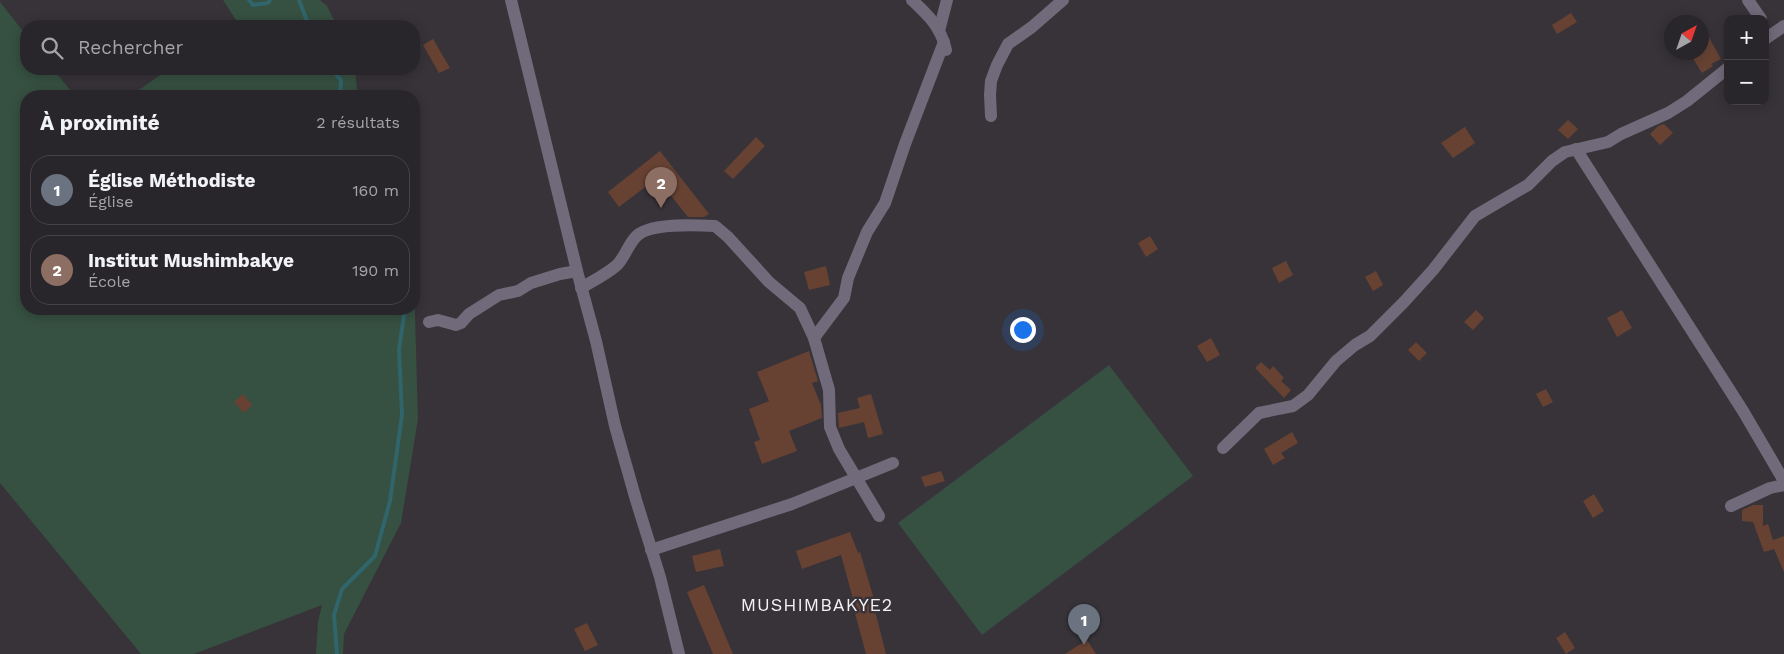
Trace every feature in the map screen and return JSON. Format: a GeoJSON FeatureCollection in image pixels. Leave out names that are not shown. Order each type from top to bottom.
{"type":"FeatureCollection","features":[{"type":"Feature","properties":{"kind":"street"},"geometry":{"type":"LineString","coordinates":[[511,0],[577,272],[596,341],[615,426],[660,577],[679,654]]}},
{"type":"Feature","properties":{"kind":"street"},"geometry":{"type":"LineString","coordinates":[[912,0],[933,20],[942,37],[947,55]]}},
{"type":"Feature","properties":{"kind":"street"},"geometry":{"type":"LineString","coordinates":[[814,338],[844,298],[848,278],[867,232],[885,203],[942,37],[946,0]]}},
{"type":"Feature","properties":{"kind":"street"},"geometry":{"type":"LineString","coordinates":[[990,116],[992,81],[997,65],[1008,44],[1032,27],[1063,0]]}},
{"type":"Feature","properties":{"kind":"street"},"geometry":{"type":"LineString","coordinates":[[1748,0],[1758,15]]}},
{"type":"Feature","properties":{"kind":"street"},"geometry":{"type":"LineString","coordinates":[[1769,32],[1784,26]]}},
{"type":"Feature","properties":{"kind":"street"},"geometry":{"type":"LineString","coordinates":[[1223,448],[1258,412],[1293,406],[1308,395],[1336,361],[1355,345],[1370,336],[1404,302],[1433,270],[1476,216],[1528,185],[1552,161],[1565,152],[1608,142],[1621,134],[1668,113],[1687,101],[1724,71]]}},
{"type":"Feature","properties":{"kind":"street"},"geometry":{"type":"LineString","coordinates":[[1576,149],[1743,411],[1784,481]]}},
{"type":"Feature","properties":{"kind":"street"},"geometry":{"type":"LineString","coordinates":[[581,288],[616,265],[640,233],[655,227],[715,226],[728,237],[769,282],[800,308],[814,338],[828,390],[830,427],[839,449],[879,516]]}},
{"type":"Feature","properties":{"kind":"street"},"geometry":{"type":"LineString","coordinates":[[429,322],[438,320],[456,325],[499,295],[518,291],[531,283],[560,274],[577,272]]}},
{"type":"Feature","properties":{"kind":"street"},"geometry":{"type":"LineString","coordinates":[[651,550],[792,504],[893,463]]}},
{"type":"Feature","properties":{"kind":"street"},"geometry":{"type":"LineString","coordinates":[[1731,506],[1770,488],[1784,484]]}},
{"type":"Feature","properties":{"kind":"green space"},"geometry":{"type":"Polygon","coordinates":[[[223,0],[320,0],[327,6],[334,20],[236,20],[223,0]]]}},
{"type":"Feature","properties":{"kind":"green space"},"geometry":{"type":"Polygon","coordinates":[[[0,2],[20,27],[20,75],[58,75],[70,90],[20,90],[20,315],[415,315],[418,419],[401,523],[344,634],[343,654],[316,654],[318,622],[322,605],[194,654],[141,654],[0,483],[0,2]]]}},
{"type":"Feature","properties":{"kind":"green space"},"geometry":{"type":"Polygon","coordinates":[[[160,75],[356,75],[357,90],[139,90],[160,75]]]}},
{"type":"Feature","properties":{"kind":"green space"},"geometry":{"type":"Polygon","coordinates":[[[1109,365],[1193,476],[982,635],[898,523],[1109,365]]]}},
{"type":"Feature","properties":{"kind":"building"},"geometry":{"type":"Polygon","coordinates":[[[1571,13],[1577,22],[1557,34],[1552,25],[1571,13]]]}},
{"type":"Feature","properties":{"kind":"building"},"geometry":{"type":"Polygon","coordinates":[[[1709,38],[1721,59],[1711,64],[1713,66],[1702,73],[1694,60],[1709,60],[1709,38]]]}},
{"type":"Feature","properties":{"kind":"building"},"geometry":{"type":"Polygon","coordinates":[[[433,39],[450,68],[439,73],[423,45],[433,39]]]}},
{"type":"Feature","properties":{"kind":"building"},"geometry":{"type":"Polygon","coordinates":[[[1568,120],[1578,129],[1568,139],[1558,130],[1568,120]]]}},
{"type":"Feature","properties":{"kind":"building"},"geometry":{"type":"Polygon","coordinates":[[[1664,124],[1673,133],[1660,145],[1650,134],[1658,126],[1664,124]]]}},
{"type":"Feature","properties":{"kind":"building"},"geometry":{"type":"Polygon","coordinates":[[[1465,127],[1475,143],[1453,158],[1441,143],[1465,127]]]}},
{"type":"Feature","properties":{"kind":"building"},"geometry":{"type":"Polygon","coordinates":[[[756,137],[765,146],[733,179],[724,171],[756,137]]]}},
{"type":"Feature","properties":{"kind":"building"},"geometry":{"type":"Polygon","coordinates":[[[660,151],[709,214],[704,217],[688,217],[657,178],[619,207],[608,192],[660,151]]]}},
{"type":"Feature","properties":{"kind":"building"},"geometry":{"type":"Polygon","coordinates":[[[1150,236],[1158,249],[1146,257],[1138,243],[1150,236]]]}},
{"type":"Feature","properties":{"kind":"building"},"geometry":{"type":"Polygon","coordinates":[[[1286,261],[1293,275],[1279,283],[1272,268],[1286,261]]]}},
{"type":"Feature","properties":{"kind":"building"},"geometry":{"type":"Polygon","coordinates":[[[826,266],[830,285],[809,290],[804,272],[826,266]]]}},
{"type":"Feature","properties":{"kind":"building"},"geometry":{"type":"Polygon","coordinates":[[[1376,271],[1383,285],[1373,291],[1365,277],[1376,271]]]}},
{"type":"Feature","properties":{"kind":"building"},"geometry":{"type":"Polygon","coordinates":[[[1476,310],[1484,318],[1473,330],[1464,322],[1476,310]]]}},
{"type":"Feature","properties":{"kind":"building"},"geometry":{"type":"Polygon","coordinates":[[[1622,310],[1632,328],[1617,337],[1607,318],[1622,310]]]}},
{"type":"Feature","properties":{"kind":"building"},"geometry":{"type":"Polygon","coordinates":[[[1211,338],[1220,355],[1207,362],[1197,346],[1211,338]]]}},
{"type":"Feature","properties":{"kind":"building"},"geometry":{"type":"Polygon","coordinates":[[[1416,342],[1427,353],[1419,361],[1408,350],[1416,342]]]}},
{"type":"Feature","properties":{"kind":"building"},"geometry":{"type":"Polygon","coordinates":[[[809,351],[818,381],[812,383],[821,405],[822,418],[789,431],[797,451],[762,464],[754,442],[760,440],[749,409],[769,401],[757,372],[809,351]]]}},
{"type":"Feature","properties":{"kind":"building"},"geometry":{"type":"Polygon","coordinates":[[[1261,362],[1270,370],[1273,366],[1284,378],[1281,381],[1291,390],[1284,398],[1255,368],[1261,362]]]}},
{"type":"Feature","properties":{"kind":"building"},"geometry":{"type":"Polygon","coordinates":[[[1546,389],[1553,402],[1543,407],[1536,394],[1546,389]]]}},
{"type":"Feature","properties":{"kind":"building"},"geometry":{"type":"Polygon","coordinates":[[[243,394],[252,405],[244,413],[234,402],[243,394]]]}},
{"type":"Feature","properties":{"kind":"building"},"geometry":{"type":"Polygon","coordinates":[[[871,394],[883,434],[868,438],[864,422],[839,428],[838,413],[860,408],[857,398],[871,394]]]}},
{"type":"Feature","properties":{"kind":"building"},"geometry":{"type":"Polygon","coordinates":[[[1292,432],[1298,443],[1281,453],[1285,458],[1273,465],[1264,449],[1292,432]]]}},
{"type":"Feature","properties":{"kind":"building"},"geometry":{"type":"Polygon","coordinates":[[[941,471],[945,481],[925,487],[921,477],[941,471]]]}},
{"type":"Feature","properties":{"kind":"building"},"geometry":{"type":"Polygon","coordinates":[[[1594,494],[1604,511],[1593,518],[1583,501],[1594,494]]]}},
{"type":"Feature","properties":{"kind":"building"},"geometry":{"type":"Polygon","coordinates":[[[1753,505],[1763,505],[1763,526],[1768,524],[1773,540],[1784,536],[1784,572],[1774,549],[1764,552],[1753,522],[1742,521],[1742,510],[1753,505]]]}},
{"type":"Feature","properties":{"kind":"building"},"geometry":{"type":"Polygon","coordinates":[[[850,532],[858,553],[860,552],[876,606],[874,607],[886,654],[866,654],[841,555],[802,569],[796,551],[850,532]]]}},
{"type":"Feature","properties":{"kind":"building"},"geometry":{"type":"Polygon","coordinates":[[[720,549],[724,566],[696,572],[692,556],[720,549]]]}},
{"type":"Feature","properties":{"kind":"building"},"geometry":{"type":"Polygon","coordinates":[[[704,585],[733,654],[713,654],[687,592],[704,585]]]}},
{"type":"Feature","properties":{"kind":"building"},"geometry":{"type":"Polygon","coordinates":[[[587,623],[598,645],[585,651],[574,629],[587,623]]]}},
{"type":"Feature","properties":{"kind":"building"},"geometry":{"type":"Polygon","coordinates":[[[1565,632],[1575,648],[1566,654],[1556,638],[1565,632]]]}},
{"type":"Feature","properties":{"kind":"building"},"geometry":{"type":"Polygon","coordinates":[[[1087,640],[1096,654],[1065,654],[1087,640]]]}},
{"type":"Feature","properties":{"kind":"waterway"},"geometry":{"type":"LineString","coordinates":[[249,0],[253,5],[268,3],[270,0]]}},
{"type":"Feature","properties":{"kind":"waterway"},"geometry":{"type":"LineString","coordinates":[[299,0],[307,20]]}},
{"type":"Feature","properties":{"kind":"waterway"},"geometry":{"type":"LineString","coordinates":[[336,75],[341,80],[340,90]]}},
{"type":"Feature","properties":{"kind":"waterway"},"geometry":{"type":"LineString","coordinates":[[337,654],[334,615],[342,589],[375,556],[390,501],[402,415],[399,349],[404,315]]}},
{"type":"Feature","properties":{"kind":"place","name":"Institut Mushimbakye"},"geometry":{"type":"Point","coordinates":[661,208]}},
{"type":"Feature","properties":{"kind":"place","name":"Église Méthodiste"},"geometry":{"type":"Point","coordinates":[1084,645]}},
{"type":"Feature","properties":{"kind":"district","name":"MUSHIMBAKYE2"},"geometry":{"type":"Point","coordinates":[817,604]}}]}
